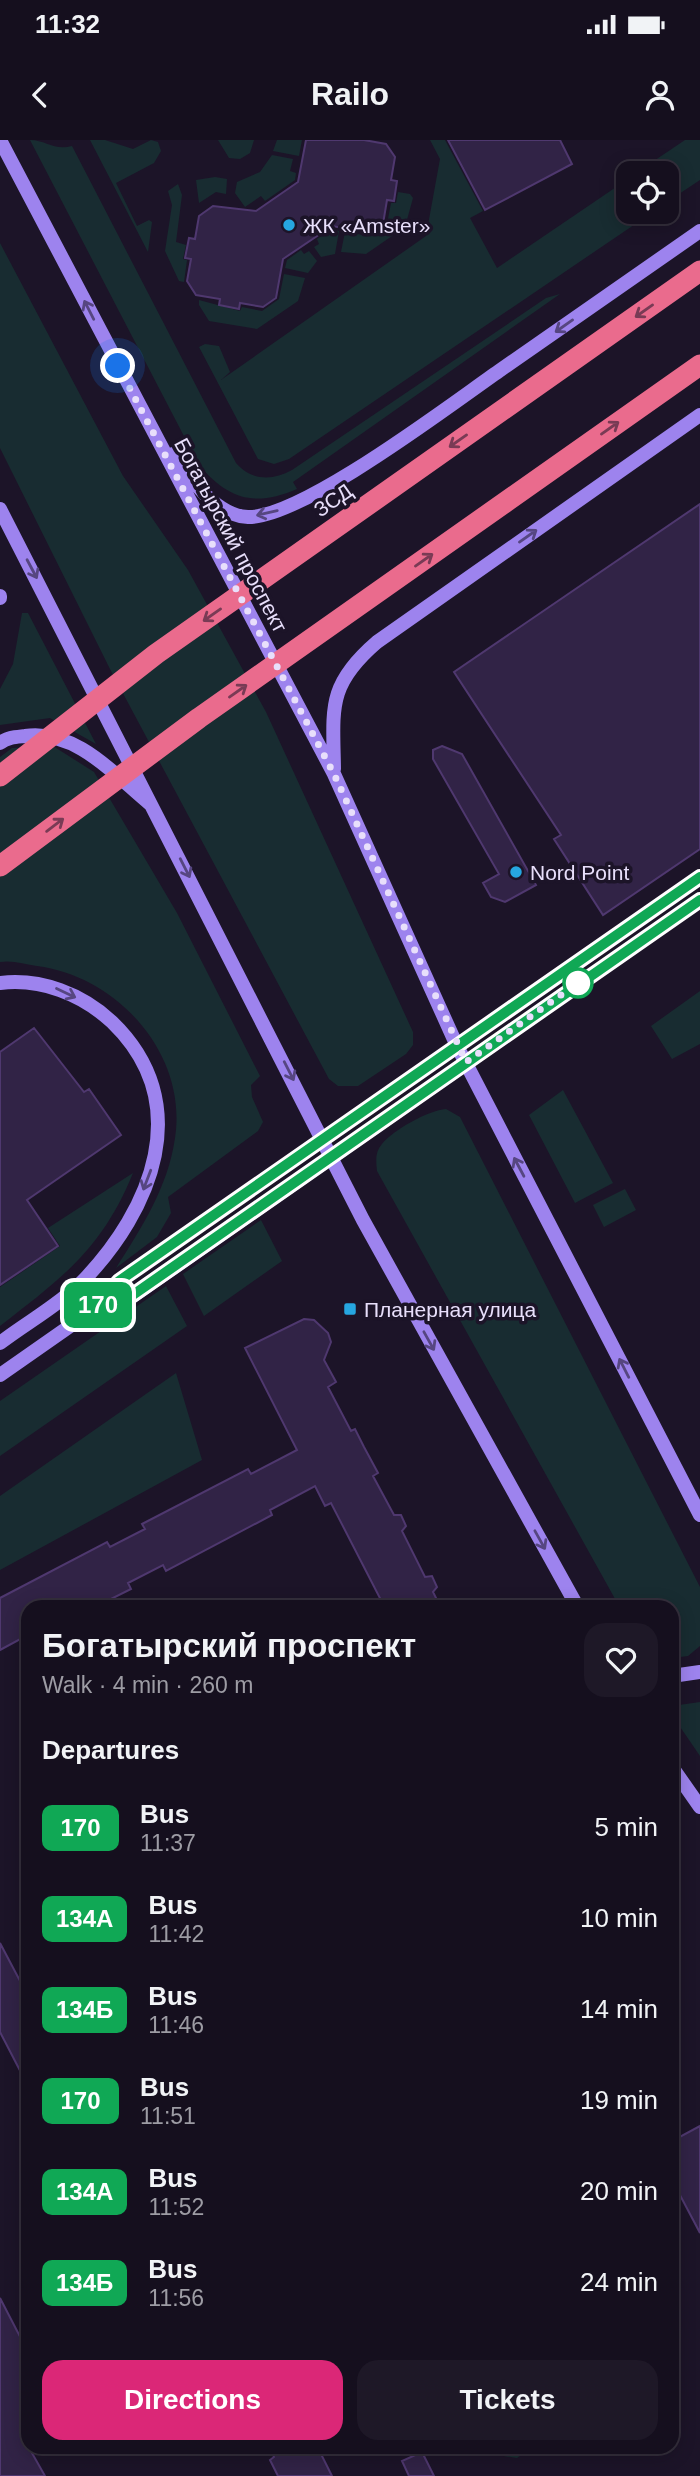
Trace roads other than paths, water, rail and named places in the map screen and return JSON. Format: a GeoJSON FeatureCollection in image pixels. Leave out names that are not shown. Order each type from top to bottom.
{"type":"FeatureCollection","features":[{"type":"Feature","properties":{"kind":"highway","name":"ЗСД"},"geometry":{"type":"LineString","coordinates":[[0,776],[156,654],[700,271]]}},
{"type":"Feature","properties":{"kind":"highway"},"geometry":{"type":"LineString","coordinates":[[0,866],[199,718],[700,365]]}},
{"type":"Feature","properties":{"kind":"main road","name":"Богатырский проспект"},"geometry":{"type":"LineString","coordinates":[[0,140],[334,774],[457,1046],[700,1515]]}},
{"type":"Feature","properties":{"kind":"main road"},"geometry":{"type":"LineString","coordinates":[[143,414],[191,479],[219,506],[230,513],[248,517],[272,514],[318,492],[411,432],[700,231]]}},
{"type":"Feature","properties":{"kind":"main road"},"geometry":{"type":"LineString","coordinates":[[334,774],[333,718],[341,680],[354,662],[377,642],[700,415]]}},
{"type":"Feature","properties":{"kind":"main road"},"geometry":{"type":"LineString","coordinates":[[0,509],[396,1282],[574,1600]]}},
{"type":"Feature","properties":{"kind":"main road"},"geometry":{"type":"LineString","coordinates":[[0,743],[6,738],[45,733],[72,743],[102,762],[154,808]]}},
{"type":"Feature","properties":{"kind":"main road"},"geometry":{"type":"LineString","coordinates":[[0,1376],[93,1310],[119,1281],[700,877]]}},
{"type":"Feature","properties":{"kind":"main road"},"geometry":{"type":"LineString","coordinates":[[93,1310],[130,1297],[700,900]]}},
{"type":"Feature","properties":{"kind":"main road"},"geometry":{"type":"LineString","coordinates":[[0,983],[34,982],[61,990],[98,1009],[121,1031],[143,1063],[156,1100],[160,1133],[150,1174],[134,1211],[102,1259],[80,1284],[0,1343]]}},
{"type":"Feature","properties":{"kind":"main road"},"geometry":{"type":"LineString","coordinates":[[679,1675],[700,1672]]}},
{"type":"Feature","properties":{"kind":"main road"},"geometry":{"type":"LineString","coordinates":[[679,1777],[700,1807]]}},
{"type":"Feature","properties":{"kind":"place","name":"ЖК «Amster»"},"geometry":{"type":"Point","coordinates":[289,225]}},
{"type":"Feature","properties":{"kind":"place","name":"Nord Point"},"geometry":{"type":"Point","coordinates":[516,872]}},
{"type":"Feature","properties":{"kind":"place","name":"Планерная улица"},"geometry":{"type":"Point","coordinates":[350,1309]}}]}
